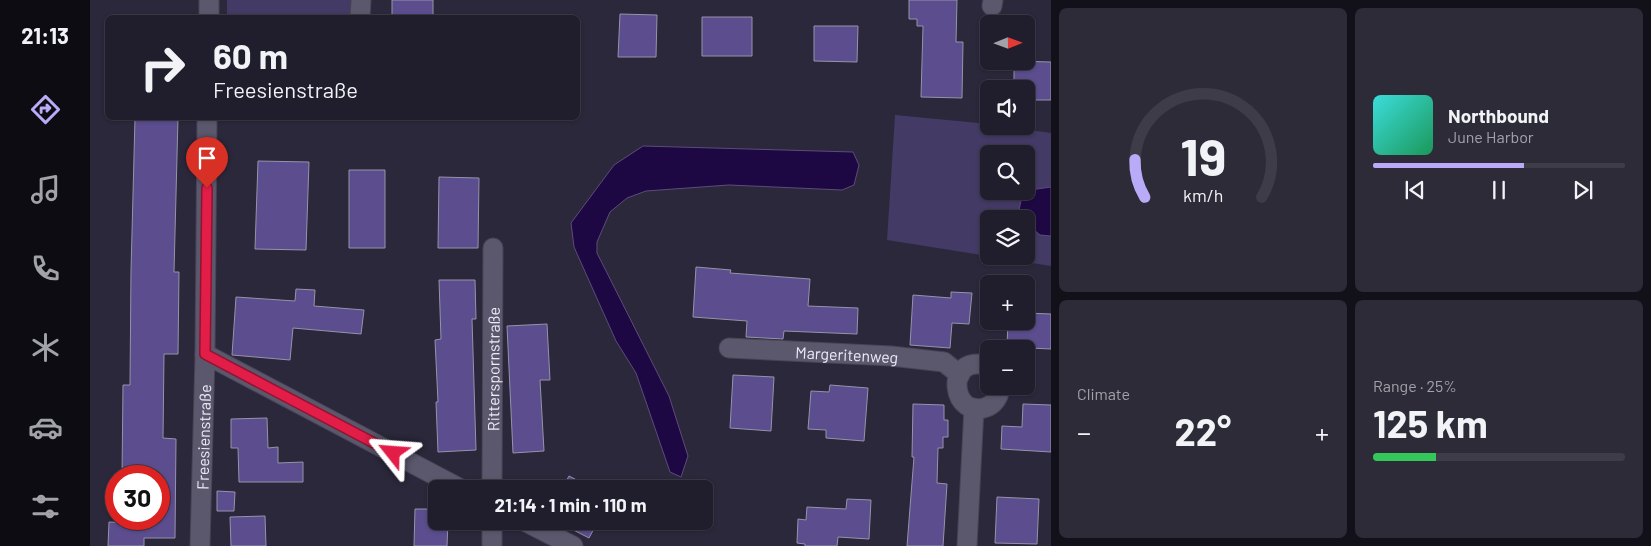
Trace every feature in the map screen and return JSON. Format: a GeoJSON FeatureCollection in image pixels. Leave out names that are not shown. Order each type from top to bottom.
{"type":"FeatureCollection","features":[{"type":"Feature","properties":{"kind":"street"},"geometry":{"type":"LineString","coordinates":[[209,0],[209,15]]}},
{"type":"Feature","properties":{"kind":"street"},"geometry":{"type":"LineString","coordinates":[[360,15],[361,0]]}},
{"type":"Feature","properties":{"kind":"street","name":"Freesienstraße"},"geometry":{"type":"LineString","coordinates":[[200,546],[208,120]]}},
{"type":"Feature","properties":{"kind":"street","name":"Ritterspornstraße"},"geometry":{"type":"LineString","coordinates":[[492,480],[493,248]]}},
{"type":"Feature","properties":{"kind":"street","name":"Margeritenweg"},"geometry":{"type":"LineString","coordinates":[[728,348],[909,358],[944,362],[960,375]]}},
{"type":"Feature","properties":{"kind":"street"},"geometry":{"type":"LineString","coordinates":[[205,354],[444,480]]}},
{"type":"Feature","properties":{"kind":"street"},"geometry":{"type":"LineString","coordinates":[[980,364],[970,365],[962,370],[956,380],[957,393],[963,402],[980,409],[990,405],[999,395]]}},
{"type":"Feature","properties":{"kind":"street"},"geometry":{"type":"LineString","coordinates":[[968,546],[974,408]]}},
{"type":"Feature","properties":{"kind":"street"},"geometry":{"type":"LineString","coordinates":[[492,530],[492,546]]}},
{"type":"Feature","properties":{"kind":"street"},"geometry":{"type":"LineString","coordinates":[[541,530],[572,546]]}},
{"type":"Feature","properties":{"kind":"shaded area"},"geometry":{"type":"Polygon","coordinates":[[[227,0],[351,0],[350,15],[227,15],[227,0]]]}},
{"type":"Feature","properties":{"kind":"shaded area"},"geometry":{"type":"Polygon","coordinates":[[[895,115],[980,123],[980,135],[1035,135],[1035,131],[1051,133],[1051,266],[1035,263],[1035,210],[980,210],[980,255],[887,240],[895,115]]]}},
{"type":"Feature","properties":{"kind":"shaded area"},"geometry":{"type":"Polygon","coordinates":[[[643,146],[853,152],[859,165],[854,185],[842,190],[729,185],[646,191],[627,198],[610,212],[597,242],[597,253],[669,396],[688,456],[681,477],[670,472],[636,373],[616,341],[574,247],[571,223],[614,165],[643,146]]]}},
{"type":"Feature","properties":{"kind":"shaded area"},"geometry":{"type":"Polygon","coordinates":[[[1051,187],[1051,236],[1040,235],[1035,231],[1035,210],[1019,210],[1021,200],[1035,200],[1035,189],[1051,187]]]}},
{"type":"Feature","properties":{"kind":"building"},"geometry":{"type":"Polygon","coordinates":[[[392,0],[433,0],[433,15],[392,15],[392,0]]]}},
{"type":"Feature","properties":{"kind":"building"},"geometry":{"type":"Polygon","coordinates":[[[909,0],[957,0],[956,42],[963,42],[962,98],[921,97],[923,26],[917,26],[917,19],[909,19],[909,0]]]}},
{"type":"Feature","properties":{"kind":"building"},"geometry":{"type":"Polygon","coordinates":[[[620,14],[657,15],[656,57],[618,57],[620,14]]]}},
{"type":"Feature","properties":{"kind":"building"},"geometry":{"type":"Polygon","coordinates":[[[702,17],[752,17],[752,56],[702,56],[702,17]]]}},
{"type":"Feature","properties":{"kind":"building"},"geometry":{"type":"Polygon","coordinates":[[[814,26],[858,26],[857,62],[814,61],[814,26]]]}},
{"type":"Feature","properties":{"kind":"building"},"geometry":{"type":"Polygon","coordinates":[[[1035,62],[1051,62],[1051,100],[1035,100],[1035,80],[1014,80],[1014,70],[1035,70],[1035,62]]]}},
{"type":"Feature","properties":{"kind":"building"},"geometry":{"type":"Polygon","coordinates":[[[135,120],[178,120],[174,272],[179,272],[178,354],[164,354],[163,438],[176,439],[175,538],[144,538],[144,546],[108,546],[109,530],[170,530],[170,465],[122,465],[123,385],[130,385],[135,120]]]}},
{"type":"Feature","properties":{"kind":"building"},"geometry":{"type":"Polygon","coordinates":[[[258,161],[309,162],[306,250],[255,249],[258,161]]]}},
{"type":"Feature","properties":{"kind":"building"},"geometry":{"type":"Polygon","coordinates":[[[349,170],[385,170],[385,248],[349,248],[349,170]]]}},
{"type":"Feature","properties":{"kind":"building"},"geometry":{"type":"Polygon","coordinates":[[[439,177],[479,178],[478,248],[438,248],[439,177]]]}},
{"type":"Feature","properties":{"kind":"building"},"geometry":{"type":"Polygon","coordinates":[[[696,267],[731,270],[730,273],[810,279],[808,306],[858,308],[857,334],[784,331],[783,339],[746,337],[747,321],[693,317],[696,267]]]}},
{"type":"Feature","properties":{"kind":"building"},"geometry":{"type":"Polygon","coordinates":[[[439,280],[475,280],[476,319],[472,319],[476,450],[438,452],[435,340],[441,339],[439,280]]]}},
{"type":"Feature","properties":{"kind":"building"},"geometry":{"type":"Polygon","coordinates":[[[296,289],[315,290],[314,306],[364,310],[361,334],[293,328],[290,360],[232,355],[236,297],[295,301],[296,289]]]}},
{"type":"Feature","properties":{"kind":"building"},"geometry":{"type":"Polygon","coordinates":[[[951,292],[972,293],[969,324],[952,323],[950,348],[910,345],[913,295],[951,298],[951,292]]]}},
{"type":"Feature","properties":{"kind":"building"},"geometry":{"type":"Polygon","coordinates":[[[1035,313],[1051,314],[1051,349],[1035,348],[1035,340],[1007,340],[1008,330],[1035,330],[1035,313]]]}},
{"type":"Feature","properties":{"kind":"building"},"geometry":{"type":"Polygon","coordinates":[[[547,324],[550,380],[540,380],[544,451],[513,453],[507,326],[547,324]]]}},
{"type":"Feature","properties":{"kind":"building"},"geometry":{"type":"Polygon","coordinates":[[[733,375],[774,377],[771,431],[730,428],[733,375]]]}},
{"type":"Feature","properties":{"kind":"building"},"geometry":{"type":"Polygon","coordinates":[[[830,385],[868,388],[864,441],[826,438],[826,430],[808,429],[811,391],[829,392],[830,385]]]}},
{"type":"Feature","properties":{"kind":"building"},"geometry":{"type":"Polygon","coordinates":[[[913,404],[944,405],[944,420],[948,420],[948,437],[943,437],[943,448],[938,448],[937,483],[947,484],[943,546],[907,546],[914,457],[912,457],[913,404]]]}},
{"type":"Feature","properties":{"kind":"building"},"geometry":{"type":"Polygon","coordinates":[[[1023,404],[1051,405],[1051,452],[1001,449],[1002,426],[1022,427],[1023,404]]]}},
{"type":"Feature","properties":{"kind":"building"},"geometry":{"type":"Polygon","coordinates":[[[267,418],[268,448],[278,447],[278,463],[303,462],[303,482],[239,482],[238,448],[231,448],[231,419],[267,418]]]}},
{"type":"Feature","properties":{"kind":"building"},"geometry":{"type":"Polygon","coordinates":[[[569,476],[577,480],[567,480],[569,476]]]}},
{"type":"Feature","properties":{"kind":"building"},"geometry":{"type":"Polygon","coordinates":[[[217,491],[235,492],[234,511],[217,511],[217,491]]]}},
{"type":"Feature","properties":{"kind":"building"},"geometry":{"type":"Polygon","coordinates":[[[997,497],[1039,499],[1037,544],[995,543],[997,497]]]}},
{"type":"Feature","properties":{"kind":"building"},"geometry":{"type":"Polygon","coordinates":[[[847,499],[871,500],[869,539],[838,537],[837,546],[805,546],[805,544],[797,543],[798,519],[806,520],[807,507],[846,509],[847,499]]]}},
{"type":"Feature","properties":{"kind":"building"},"geometry":{"type":"Polygon","coordinates":[[[415,509],[428,509],[428,530],[448,530],[447,546],[414,546],[415,509]]]}},
{"type":"Feature","properties":{"kind":"building"},"geometry":{"type":"Polygon","coordinates":[[[265,516],[266,546],[231,546],[230,517],[265,516]]]}},
{"type":"Feature","properties":{"kind":"building"},"geometry":{"type":"Polygon","coordinates":[[[573,530],[593,530],[589,538],[573,530]]]}},
{"type":"Feature","properties":{"kind":"route"},"geometry":{"type":"LineString","coordinates":[[207,188],[205,354],[393,453]]}}]}
